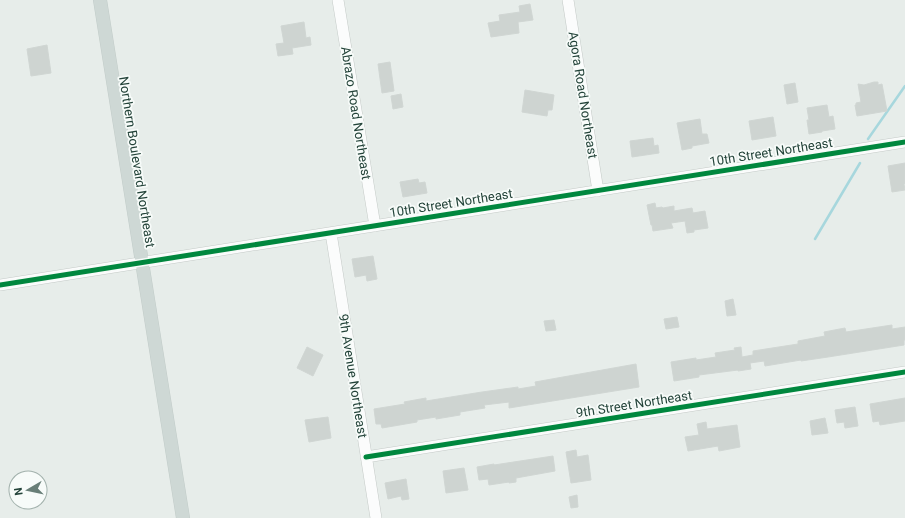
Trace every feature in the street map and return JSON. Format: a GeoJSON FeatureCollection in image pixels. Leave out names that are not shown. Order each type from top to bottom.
{"type":"FeatureCollection","features":[{"type":"Feature","properties":{"kind":"main road","name":"Northern Boulevard Northeast"},"geometry":{"type":"LineString","coordinates":[[100,0],[182,518]]}},
{"type":"Feature","properties":{"kind":"street","name":"Abrazo Road Northeast"},"geometry":{"type":"LineString","coordinates":[[338,0],[375,226]]}},
{"type":"Feature","properties":{"kind":"street","name":"Agora Road Northeast"},"geometry":{"type":"LineString","coordinates":[[568,0],[598,191]]}},
{"type":"Feature","properties":{"kind":"street","name":"10th Street Northeast"},"geometry":{"type":"LineString","coordinates":[[0,285],[905,142]]}},
{"type":"Feature","properties":{"kind":"street","name":"9th Avenue Northeast"},"geometry":{"type":"LineString","coordinates":[[331,233],[376,518]]}},
{"type":"Feature","properties":{"kind":"street","name":"9th Street Northeast"},"geometry":{"type":"LineString","coordinates":[[366,457],[905,372]]}},
{"type":"Feature","properties":{"kind":"building"},"geometry":{"type":"Polygon","coordinates":[[[530,4],[533,20],[518,22],[519,33],[491,37],[488,23],[500,21],[499,15],[520,12],[519,6],[530,4]]]}},
{"type":"Feature","properties":{"kind":"building"},"geometry":{"type":"Polygon","coordinates":[[[304,22],[306,38],[310,37],[311,45],[292,48],[293,54],[278,56],[276,44],[284,43],[281,26],[304,22]]]}},
{"type":"Feature","properties":{"kind":"building"},"geometry":{"type":"Polygon","coordinates":[[[47,45],[51,73],[31,76],[27,49],[47,45]]]}},
{"type":"Feature","properties":{"kind":"building"},"geometry":{"type":"Polygon","coordinates":[[[390,62],[394,91],[382,93],[378,64],[390,62]]]}},
{"type":"Feature","properties":{"kind":"building"},"geometry":{"type":"Polygon","coordinates":[[[878,82],[878,85],[882,84],[887,111],[857,116],[855,105],[856,103],[861,102],[858,84],[864,85],[878,82]]]}},
{"type":"Feature","properties":{"kind":"building"},"geometry":{"type":"Polygon","coordinates":[[[795,83],[798,102],[787,104],[784,85],[795,83]]]}},
{"type":"Feature","properties":{"kind":"building"},"geometry":{"type":"Polygon","coordinates":[[[525,90],[554,95],[552,110],[548,110],[547,116],[522,112],[525,90]]]}},
{"type":"Feature","properties":{"kind":"building"},"geometry":{"type":"Polygon","coordinates":[[[401,94],[403,107],[393,109],[391,96],[401,94]]]}},
{"type":"Feature","properties":{"kind":"building"},"geometry":{"type":"Polygon","coordinates":[[[827,105],[829,117],[833,116],[835,129],[809,134],[807,108],[827,105]]]}},
{"type":"Feature","properties":{"kind":"building"},"geometry":{"type":"Polygon","coordinates":[[[773,117],[776,136],[752,140],[749,121],[773,117]]]}},
{"type":"Feature","properties":{"kind":"building"},"geometry":{"type":"Polygon","coordinates":[[[700,119],[702,134],[707,134],[709,143],[692,146],[692,148],[682,150],[677,123],[700,119]]]}},
{"type":"Feature","properties":{"kind":"building"},"geometry":{"type":"Polygon","coordinates":[[[653,138],[654,146],[658,145],[659,153],[632,157],[630,141],[653,138]]]}},
{"type":"Feature","properties":{"kind":"building"},"geometry":{"type":"Polygon","coordinates":[[[905,163],[905,190],[892,192],[888,166],[905,163]]]}},
{"type":"Feature","properties":{"kind":"building"},"geometry":{"type":"Polygon","coordinates":[[[418,179],[419,183],[425,182],[427,193],[403,197],[400,182],[418,179]]]}},
{"type":"Feature","properties":{"kind":"building"},"geometry":{"type":"Polygon","coordinates":[[[655,203],[656,208],[674,206],[674,211],[692,208],[693,213],[705,211],[708,228],[694,230],[694,232],[687,233],[685,221],[671,223],[673,228],[653,231],[647,205],[655,203]]]}},
{"type":"Feature","properties":{"kind":"building"},"geometry":{"type":"Polygon","coordinates":[[[373,256],[377,279],[367,281],[366,275],[355,277],[352,259],[373,256]]]}},
{"type":"Feature","properties":{"kind":"building"},"geometry":{"type":"Polygon","coordinates":[[[733,299],[736,315],[727,316],[725,301],[733,299]]]}},
{"type":"Feature","properties":{"kind":"building"},"geometry":{"type":"Polygon","coordinates":[[[677,317],[679,327],[666,329],[664,319],[677,317]]]}},
{"type":"Feature","properties":{"kind":"building"},"geometry":{"type":"Polygon","coordinates":[[[554,320],[556,330],[546,331],[544,321],[554,320]]]}},
{"type":"Feature","properties":{"kind":"building"},"geometry":{"type":"Polygon","coordinates":[[[892,325],[892,329],[905,327],[904,345],[765,366],[764,361],[750,363],[751,369],[699,375],[699,377],[674,381],[671,362],[696,358],[696,360],[716,357],[715,353],[735,350],[734,348],[741,347],[742,357],[753,355],[753,351],[798,344],[798,341],[825,336],[824,332],[845,328],[846,332],[892,325]]]}},
{"type":"Feature","properties":{"kind":"building"},"geometry":{"type":"Polygon","coordinates":[[[307,347],[323,355],[313,376],[297,368],[307,347]]]}},
{"type":"Feature","properties":{"kind":"building"},"geometry":{"type":"Polygon","coordinates":[[[636,364],[639,387],[509,408],[509,402],[484,405],[485,408],[460,412],[460,415],[436,419],[436,417],[417,420],[417,422],[382,428],[381,424],[376,424],[374,409],[405,404],[404,402],[426,398],[426,401],[518,387],[518,389],[536,386],[535,382],[636,364]]]}},
{"type":"Feature","properties":{"kind":"building"},"geometry":{"type":"Polygon","coordinates":[[[905,398],[905,421],[880,425],[879,421],[873,422],[870,404],[905,398]]]}},
{"type":"Feature","properties":{"kind":"building"},"geometry":{"type":"Polygon","coordinates":[[[855,407],[858,426],[845,428],[844,422],[837,423],[835,410],[855,407]]]}},
{"type":"Feature","properties":{"kind":"building"},"geometry":{"type":"Polygon","coordinates":[[[328,417],[331,438],[309,442],[305,420],[328,417]]]}},
{"type":"Feature","properties":{"kind":"building"},"geometry":{"type":"Polygon","coordinates":[[[825,418],[828,433],[812,435],[810,421],[825,418]]]}},
{"type":"Feature","properties":{"kind":"building"},"geometry":{"type":"Polygon","coordinates":[[[706,422],[707,429],[737,425],[740,447],[719,451],[718,446],[688,451],[685,437],[699,435],[697,424],[706,422]]]}},
{"type":"Feature","properties":{"kind":"building"},"geometry":{"type":"Polygon","coordinates":[[[576,450],[577,457],[588,455],[591,480],[571,483],[566,452],[576,450]]]}},
{"type":"Feature","properties":{"kind":"building"},"geometry":{"type":"Polygon","coordinates":[[[553,456],[555,471],[516,478],[516,482],[509,483],[489,485],[488,479],[479,480],[477,467],[553,456]]]}},
{"type":"Feature","properties":{"kind":"building"},"geometry":{"type":"Polygon","coordinates":[[[464,468],[468,490],[446,493],[443,471],[464,468]]]}},
{"type":"Feature","properties":{"kind":"building"},"geometry":{"type":"Polygon","coordinates":[[[406,479],[409,499],[402,500],[401,496],[388,499],[385,483],[406,479]]]}},
{"type":"Feature","properties":{"kind":"building"},"geometry":{"type":"Polygon","coordinates":[[[577,495],[578,507],[571,508],[569,497],[577,495]]]}},
{"type":"Feature","properties":{"kind":"waterway"},"geometry":{"type":"LineString","coordinates":[[868,139],[905,86]]}},
{"type":"Feature","properties":{"kind":"waterway"},"geometry":{"type":"LineString","coordinates":[[815,239],[860,163]]}},
{"type":"Feature","properties":{"kind":"cycle path"},"geometry":{"type":"LineString","coordinates":[[0,285],[905,142]]}},
{"type":"Feature","properties":{"kind":"cycle path"},"geometry":{"type":"LineString","coordinates":[[366,457],[905,372]]}}]}
